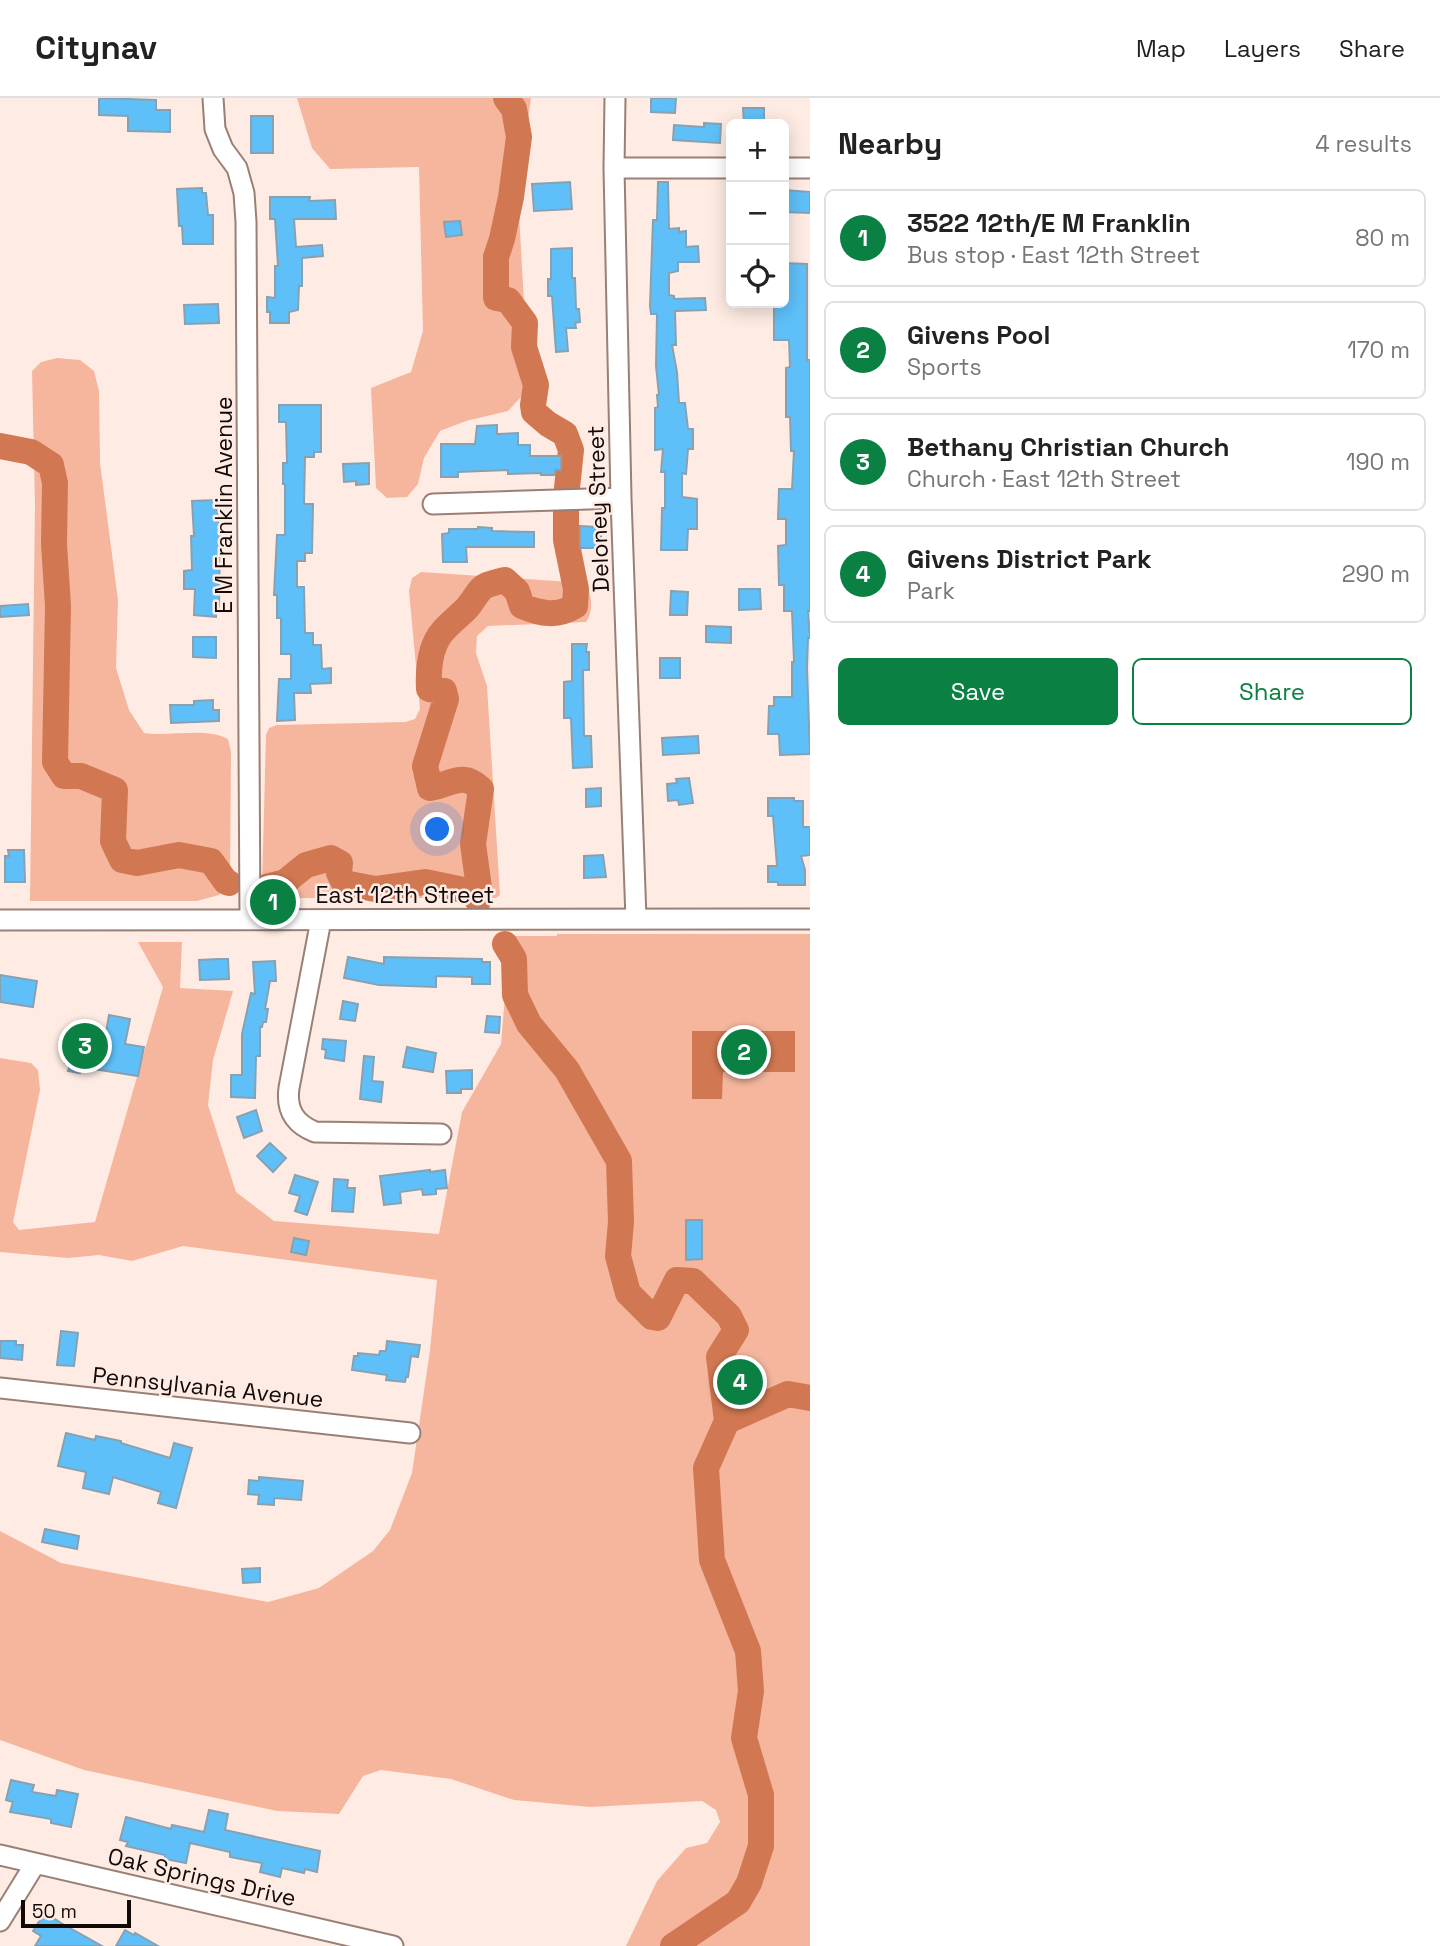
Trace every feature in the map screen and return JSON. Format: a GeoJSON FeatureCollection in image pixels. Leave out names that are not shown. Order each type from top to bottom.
{"type":"FeatureCollection","features":[{"type":"Feature","properties":{"kind":"street","name":"E M Franklin Avenue"},"geometry":{"type":"LineString","coordinates":[[213,98],[215,129],[223,149],[237,168],[244,192],[246,222],[250,920]]}},
{"type":"Feature","properties":{"kind":"street","name":"Deloney Street"},"geometry":{"type":"LineString","coordinates":[[615,98],[621,498],[636,919]]}},
{"type":"Feature","properties":{"kind":"street"},"geometry":{"type":"LineString","coordinates":[[614,168],[726,168]]}},
{"type":"Feature","properties":{"kind":"street"},"geometry":{"type":"LineString","coordinates":[[789,168],[810,168]]}},
{"type":"Feature","properties":{"kind":"street"},"geometry":{"type":"LineString","coordinates":[[433,504],[621,498]]}},
{"type":"Feature","properties":{"kind":"street"},"geometry":{"type":"LineString","coordinates":[[321,919],[289,1088],[289,1106],[296,1120],[315,1132],[441,1134]]}},
{"type":"Feature","properties":{"kind":"street","name":"East 12th Street"},"geometry":{"type":"LineString","coordinates":[[0,920],[810,919]]}},
{"type":"Feature","properties":{"kind":"street","name":"Pennsylvania Avenue"},"geometry":{"type":"LineString","coordinates":[[0,1388],[410,1433]]}},
{"type":"Feature","properties":{"kind":"street","name":"Oak Springs Drive"},"geometry":{"type":"LineString","coordinates":[[0,1855],[393,1946]]}},
{"type":"Feature","properties":{"kind":"street"},"geometry":{"type":"LineString","coordinates":[[0,1921],[35,1864]]}},
{"type":"Feature","properties":{"kind":"shaded area"},"geometry":{"type":"Polygon","coordinates":[[[297,98],[531,98],[518,194],[528,377],[521,397],[508,411],[466,421],[440,431],[424,458],[418,484],[407,497],[387,498],[376,488],[371,388],[411,372],[423,331],[419,167],[330,169],[312,148],[297,98]]]}},
{"type":"Feature","properties":{"kind":"shaded area"},"geometry":{"type":"Polygon","coordinates":[[[57,358],[80,360],[94,371],[99,391],[100,463],[118,600],[116,668],[129,710],[144,733],[198,733],[219,735],[228,739],[231,752],[230,881],[219,895],[197,901],[30,901],[35,505],[32,371],[41,362],[57,358]]]}},
{"type":"Feature","properties":{"kind":"shaded area"},"geometry":{"type":"Polygon","coordinates":[[[421,572],[585,583],[591,597],[586,622],[488,626],[477,636],[476,653],[487,686],[500,895],[496,898],[267,898],[262,887],[266,735],[269,728],[277,725],[405,722],[415,719],[420,709],[409,591],[412,578],[421,572]]]}},
{"type":"Feature","properties":{"kind":"shaded area"},"geometry":{"type":"Polygon","coordinates":[[[810,934],[810,1946],[626,1946],[657,1881],[686,1848],[707,1843],[720,1822],[716,1810],[702,1801],[590,1807],[514,1800],[451,1779],[381,1770],[363,1776],[339,1814],[277,1811],[84,1770],[0,1740],[0,1531],[61,1563],[268,1602],[319,1588],[373,1551],[390,1530],[412,1473],[437,1280],[183,1246],[132,1261],[99,1255],[68,1258],[0,1252],[0,1058],[31,1063],[38,1070],[40,1090],[13,1222],[19,1230],[95,1222],[163,987],[138,942],[182,942],[180,988],[233,991],[213,1060],[208,1105],[236,1192],[274,1221],[439,1234],[462,1112],[501,1044],[510,936],[810,934]]]}},
{"type":"Feature","properties":{"kind":"shaded area"},"geometry":{"type":"Polygon","coordinates":[[[692,1031],[795,1031],[795,1072],[723,1072],[722,1099],[692,1099],[692,1031]]]}},
{"type":"Feature","properties":{"kind":"building"},"geometry":{"type":"Polygon","coordinates":[[[99,98],[156,100],[156,110],[170,110],[170,132],[128,131],[128,116],[99,115],[99,98]]]}},
{"type":"Feature","properties":{"kind":"building"},"geometry":{"type":"Polygon","coordinates":[[[651,98],[676,98],[675,113],[651,112],[651,98]]]}},
{"type":"Feature","properties":{"kind":"building"},"geometry":{"type":"Polygon","coordinates":[[[743,108],[764,108],[764,119],[744,119],[743,108]]]}},
{"type":"Feature","properties":{"kind":"building"},"geometry":{"type":"Polygon","coordinates":[[[251,116],[273,116],[273,153],[251,153],[251,116]]]}},
{"type":"Feature","properties":{"kind":"building"},"geometry":{"type":"Polygon","coordinates":[[[704,123],[721,124],[720,143],[673,140],[674,125],[704,127],[704,123]]]}},
{"type":"Feature","properties":{"kind":"building"},"geometry":{"type":"Polygon","coordinates":[[[570,182],[572,209],[534,211],[532,184],[570,182]]]}},
{"type":"Feature","properties":{"kind":"building"},"geometry":{"type":"Polygon","coordinates":[[[658,182],[668,182],[669,229],[679,228],[679,232],[686,231],[686,247],[698,246],[699,262],[678,262],[678,271],[669,273],[669,295],[674,296],[674,299],[705,298],[706,310],[675,311],[676,345],[672,345],[679,403],[685,403],[688,429],[693,429],[693,449],[688,449],[686,474],[682,473],[682,497],[697,499],[697,529],[688,529],[687,550],[661,550],[665,472],[661,472],[663,449],[655,450],[655,408],[658,407],[659,395],[656,366],[657,314],[651,314],[650,306],[653,220],[657,220],[658,182]]]}},
{"type":"Feature","properties":{"kind":"building"},"geometry":{"type":"Polygon","coordinates":[[[202,188],[202,193],[206,193],[208,215],[213,215],[213,244],[183,244],[177,189],[202,188]]]}},
{"type":"Feature","properties":{"kind":"building"},"geometry":{"type":"Polygon","coordinates":[[[789,190],[810,192],[810,213],[789,212],[789,190]]]}},
{"type":"Feature","properties":{"kind":"building"},"geometry":{"type":"Polygon","coordinates":[[[270,197],[310,197],[309,201],[335,200],[336,219],[294,219],[296,247],[322,245],[323,256],[302,258],[302,286],[299,286],[298,310],[289,312],[289,323],[270,323],[270,312],[267,312],[267,297],[275,298],[275,266],[278,266],[275,219],[270,219],[270,197]]]}},
{"type":"Feature","properties":{"kind":"building"},"geometry":{"type":"Polygon","coordinates":[[[460,221],[462,235],[446,237],[444,222],[460,221]]]}},
{"type":"Feature","properties":{"kind":"building"},"geometry":{"type":"Polygon","coordinates":[[[572,248],[572,278],[575,278],[576,309],[579,309],[580,322],[575,323],[576,328],[566,328],[568,351],[556,352],[552,296],[548,296],[551,249],[572,248]]]}},
{"type":"Feature","properties":{"kind":"building"},"geometry":{"type":"Polygon","coordinates":[[[789,263],[807,264],[807,360],[810,360],[810,638],[807,668],[810,754],[780,755],[779,734],[768,734],[769,706],[774,706],[774,697],[792,697],[794,662],[792,611],[784,611],[784,585],[779,585],[778,546],[786,545],[786,519],[778,519],[779,489],[792,489],[794,451],[791,451],[790,417],[786,417],[789,340],[774,340],[774,308],[789,308],[789,263]]]}},
{"type":"Feature","properties":{"kind":"building"},"geometry":{"type":"Polygon","coordinates":[[[218,304],[219,323],[185,324],[184,305],[218,304]]]}},
{"type":"Feature","properties":{"kind":"building"},"geometry":{"type":"Polygon","coordinates":[[[279,405],[321,405],[321,452],[314,452],[314,457],[305,457],[304,504],[313,504],[312,553],[305,553],[305,561],[297,561],[297,587],[304,587],[305,633],[313,633],[313,645],[321,645],[322,669],[331,668],[331,683],[310,684],[311,693],[294,693],[295,720],[277,721],[279,679],[291,679],[291,654],[281,654],[281,618],[277,618],[277,595],[274,595],[277,535],[285,535],[283,463],[287,463],[286,422],[279,422],[279,405]]]}},
{"type":"Feature","properties":{"kind":"building"},"geometry":{"type":"Polygon","coordinates":[[[497,425],[497,434],[518,433],[518,445],[530,445],[530,456],[561,456],[561,470],[555,470],[555,475],[508,474],[508,470],[458,472],[458,477],[441,477],[441,444],[475,444],[477,426],[497,425]]]}},
{"type":"Feature","properties":{"kind":"building"},"geometry":{"type":"Polygon","coordinates":[[[369,463],[369,484],[344,482],[343,464],[369,463]]]}},
{"type":"Feature","properties":{"kind":"building"},"geometry":{"type":"Polygon","coordinates":[[[216,500],[220,535],[219,611],[216,611],[216,617],[194,615],[195,589],[184,589],[184,571],[192,570],[192,501],[216,500]]]}},
{"type":"Feature","properties":{"kind":"building"},"geometry":{"type":"Polygon","coordinates":[[[580,526],[597,527],[597,530],[601,530],[601,545],[596,545],[596,548],[580,548],[580,526]]]}},
{"type":"Feature","properties":{"kind":"building"},"geometry":{"type":"Polygon","coordinates":[[[492,528],[492,531],[534,532],[534,547],[466,547],[467,562],[443,562],[442,534],[449,533],[449,529],[492,528]]]}},
{"type":"Feature","properties":{"kind":"building"},"geometry":{"type":"Polygon","coordinates":[[[739,589],[760,589],[761,609],[739,610],[739,589]]]}},
{"type":"Feature","properties":{"kind":"building"},"geometry":{"type":"Polygon","coordinates":[[[671,591],[688,592],[687,615],[670,615],[671,591]]]}},
{"type":"Feature","properties":{"kind":"building"},"geometry":{"type":"Polygon","coordinates":[[[28,604],[29,615],[0,617],[0,606],[28,604]]]}},
{"type":"Feature","properties":{"kind":"building"},"geometry":{"type":"Polygon","coordinates":[[[706,626],[731,627],[731,643],[706,642],[706,626]]]}},
{"type":"Feature","properties":{"kind":"building"},"geometry":{"type":"Polygon","coordinates":[[[193,637],[216,637],[216,658],[193,657],[193,637]]]}},
{"type":"Feature","properties":{"kind":"building"},"geometry":{"type":"Polygon","coordinates":[[[572,644],[587,644],[586,652],[589,652],[589,670],[583,670],[584,736],[591,736],[592,767],[573,768],[571,718],[564,718],[564,682],[572,681],[572,644]]]}},
{"type":"Feature","properties":{"kind":"building"},"geometry":{"type":"Polygon","coordinates":[[[660,658],[680,658],[680,678],[660,678],[660,658]]]}},
{"type":"Feature","properties":{"kind":"building"},"geometry":{"type":"Polygon","coordinates":[[[213,700],[213,710],[219,710],[219,721],[171,723],[170,705],[194,705],[194,701],[213,700]]]}},
{"type":"Feature","properties":{"kind":"building"},"geometry":{"type":"Polygon","coordinates":[[[698,736],[699,753],[663,755],[662,738],[698,736]]]}},
{"type":"Feature","properties":{"kind":"building"},"geometry":{"type":"Polygon","coordinates":[[[689,778],[693,803],[679,805],[678,800],[668,801],[667,784],[677,783],[676,779],[689,778]]]}},
{"type":"Feature","properties":{"kind":"building"},"geometry":{"type":"Polygon","coordinates":[[[601,788],[601,806],[586,807],[586,789],[601,788]]]}},
{"type":"Feature","properties":{"kind":"building"},"geometry":{"type":"Polygon","coordinates":[[[768,798],[794,798],[794,801],[803,801],[803,827],[810,827],[810,855],[801,856],[805,885],[778,885],[778,882],[768,882],[768,866],[777,866],[773,816],[768,816],[768,798]]]}},
{"type":"Feature","properties":{"kind":"building"},"geometry":{"type":"Polygon","coordinates":[[[8,850],[24,850],[25,882],[5,882],[5,856],[9,856],[8,850]]]}},
{"type":"Feature","properties":{"kind":"building"},"geometry":{"type":"Polygon","coordinates":[[[603,855],[606,877],[584,878],[584,856],[603,855]]]}},
{"type":"Feature","properties":{"kind":"building"},"geometry":{"type":"Polygon","coordinates":[[[348,957],[384,964],[384,957],[482,959],[482,962],[490,962],[490,984],[472,984],[472,977],[436,976],[436,987],[379,985],[344,978],[348,957]]]}},
{"type":"Feature","properties":{"kind":"building"},"geometry":{"type":"Polygon","coordinates":[[[228,959],[229,979],[200,980],[199,960],[228,959]]]}},
{"type":"Feature","properties":{"kind":"building"},"geometry":{"type":"Polygon","coordinates":[[[275,961],[276,981],[270,981],[265,1009],[268,1009],[266,1022],[260,1027],[255,1098],[231,1097],[231,1075],[242,1075],[242,1034],[251,993],[255,994],[253,962],[275,961]]]}},
{"type":"Feature","properties":{"kind":"building"},"geometry":{"type":"Polygon","coordinates":[[[0,975],[37,981],[33,1007],[0,1002],[0,975]]]}},
{"type":"Feature","properties":{"kind":"building"},"geometry":{"type":"Polygon","coordinates":[[[343,1001],[358,1004],[355,1021],[340,1019],[343,1001]]]}},
{"type":"Feature","properties":{"kind":"building"},"geometry":{"type":"Polygon","coordinates":[[[109,1015],[130,1019],[125,1044],[144,1047],[138,1076],[81,1067],[80,1073],[68,1071],[70,1064],[65,1063],[71,1032],[105,1038],[109,1015]]]}},
{"type":"Feature","properties":{"kind":"building"},"geometry":{"type":"Polygon","coordinates":[[[487,1016],[500,1017],[499,1033],[485,1032],[487,1016]]]}},
{"type":"Feature","properties":{"kind":"building"},"geometry":{"type":"Polygon","coordinates":[[[323,1039],[346,1041],[344,1061],[325,1058],[323,1039]]]}},
{"type":"Feature","properties":{"kind":"building"},"geometry":{"type":"Polygon","coordinates":[[[407,1047],[436,1053],[433,1072],[403,1067],[407,1047]]]}},
{"type":"Feature","properties":{"kind":"building"},"geometry":{"type":"Polygon","coordinates":[[[364,1056],[374,1057],[372,1081],[383,1082],[381,1102],[360,1099],[364,1056]]]}},
{"type":"Feature","properties":{"kind":"building"},"geometry":{"type":"Polygon","coordinates":[[[472,1070],[472,1089],[461,1089],[461,1093],[447,1093],[446,1071],[472,1070]]]}},
{"type":"Feature","properties":{"kind":"building"},"geometry":{"type":"Polygon","coordinates":[[[256,1110],[262,1131],[244,1138],[237,1117],[256,1110]]]}},
{"type":"Feature","properties":{"kind":"building"},"geometry":{"type":"Polygon","coordinates":[[[270,1143],[286,1158],[273,1172],[257,1156],[270,1143]]]}},
{"type":"Feature","properties":{"kind":"building"},"geometry":{"type":"Polygon","coordinates":[[[445,1170],[447,1188],[436,1189],[436,1194],[423,1195],[422,1189],[400,1192],[401,1203],[384,1205],[380,1176],[445,1170]]]}},
{"type":"Feature","properties":{"kind":"building"},"geometry":{"type":"Polygon","coordinates":[[[295,1175],[318,1182],[307,1215],[295,1211],[300,1196],[289,1193],[295,1175]]]}},
{"type":"Feature","properties":{"kind":"building"},"geometry":{"type":"Polygon","coordinates":[[[334,1179],[348,1180],[347,1188],[355,1188],[353,1212],[332,1211],[334,1179]]]}},
{"type":"Feature","properties":{"kind":"building"},"geometry":{"type":"Polygon","coordinates":[[[686,1220],[702,1220],[702,1259],[686,1260],[686,1220]]]}},
{"type":"Feature","properties":{"kind":"building"},"geometry":{"type":"Polygon","coordinates":[[[294,1238],[309,1241],[306,1255],[291,1252],[294,1238]]]}},
{"type":"Feature","properties":{"kind":"building"},"geometry":{"type":"Polygon","coordinates":[[[61,1331],[78,1333],[74,1366],[57,1365],[61,1331]]]}},
{"type":"Feature","properties":{"kind":"building"},"geometry":{"type":"Polygon","coordinates":[[[0,1341],[16,1341],[16,1345],[23,1345],[22,1360],[0,1358],[0,1341]]]}},
{"type":"Feature","properties":{"kind":"building"},"geometry":{"type":"Polygon","coordinates":[[[387,1341],[420,1345],[418,1357],[411,1356],[405,1382],[386,1380],[387,1375],[352,1370],[354,1356],[358,1356],[358,1353],[379,1355],[380,1351],[386,1351],[387,1341]]]}},
{"type":"Feature","properties":{"kind":"building"},"geometry":{"type":"Polygon","coordinates":[[[66,1433],[95,1440],[96,1436],[121,1441],[170,1458],[174,1443],[192,1448],[176,1508],[158,1503],[161,1492],[113,1477],[109,1494],[83,1488],[86,1472],[58,1466],[66,1433]]]}},
{"type":"Feature","properties":{"kind":"building"},"geometry":{"type":"Polygon","coordinates":[[[259,1477],[303,1481],[301,1500],[274,1498],[274,1505],[258,1504],[259,1495],[248,1494],[249,1480],[259,1481],[259,1477]]]}},
{"type":"Feature","properties":{"kind":"building"},"geometry":{"type":"Polygon","coordinates":[[[45,1529],[79,1536],[77,1549],[42,1542],[45,1529]]]}},
{"type":"Feature","properties":{"kind":"building"},"geometry":{"type":"Polygon","coordinates":[[[260,1568],[260,1582],[243,1583],[242,1569],[260,1568]]]}},
{"type":"Feature","properties":{"kind":"building"},"geometry":{"type":"Polygon","coordinates":[[[11,1780],[34,1785],[32,1792],[56,1796],[57,1790],[78,1794],[71,1827],[51,1823],[51,1819],[10,1812],[13,1802],[6,1800],[11,1780]]]}},
{"type":"Feature","properties":{"kind":"building"},"geometry":{"type":"Polygon","coordinates":[[[209,1810],[228,1814],[225,1830],[320,1851],[317,1872],[305,1869],[304,1873],[282,1868],[280,1877],[260,1872],[262,1863],[230,1857],[230,1852],[190,1843],[186,1863],[126,1846],[128,1842],[120,1840],[126,1817],[171,1829],[172,1825],[204,1832],[209,1810]]]}},
{"type":"Feature","properties":{"kind":"building"},"geometry":{"type":"Polygon","coordinates":[[[45,1912],[102,1946],[35,1946],[41,1936],[33,1931],[45,1912]]]}},
{"type":"Feature","properties":{"kind":"building"},"geometry":{"type":"Polygon","coordinates":[[[125,1930],[134,1935],[135,1933],[158,1946],[116,1946],[125,1930]]]}},
{"type":"Feature","properties":{"kind":"waterway"},"geometry":{"type":"LineString","coordinates":[[506,98],[514,109],[519,137],[511,197],[496,257],[496,298],[508,300],[525,323],[524,347],[536,385],[534,412],[565,434],[571,450],[567,488]]}},
{"type":"Feature","properties":{"kind":"waterway"},"geometry":{"type":"LineString","coordinates":[[0,446],[31,452],[51,465],[55,483],[54,544],[58,606],[55,762],[64,776],[81,776],[115,790],[113,841],[122,860],[137,863],[179,855],[211,861],[229,883]]}},
{"type":"Feature","properties":{"kind":"waterway"},"geometry":{"type":"LineString","coordinates":[[473,892],[479,888],[473,844],[481,789],[463,780],[430,788],[425,766],[446,699],[444,691],[429,689],[432,651],[443,631],[467,608],[481,589],[489,584],[505,580],[517,591],[522,606],[536,611],[555,613],[575,606],[576,589],[566,540],[566,512]]}},
{"type":"Feature","properties":{"kind":"waterway"},"geometry":{"type":"LineString","coordinates":[[266,887],[285,882],[306,865],[331,858],[340,863],[339,873],[344,883],[375,889],[425,882],[473,892],[478,901]]}},
{"type":"Feature","properties":{"kind":"waterway"},"geometry":{"type":"LineString","coordinates":[[505,944],[514,959],[515,995],[529,1024],[567,1070],[619,1161],[621,1222],[618,1256],[628,1293],[652,1317],[658,1318],[677,1280],[693,1281],[729,1316],[736,1330],[719,1357],[727,1421]]}},
{"type":"Feature","properties":{"kind":"waterway"},"geometry":{"type":"LineString","coordinates":[[673,1946],[738,1902],[749,1883],[761,1846],[761,1795],[744,1738],[751,1691],[748,1651],[712,1560],[706,1468],[727,1421],[788,1394],[810,1398]]}},
{"type":"Feature","properties":{"kind":"place","name":"3522 12th/E M Franklin"},"geometry":{"type":"Point","coordinates":[273,902]}},
{"type":"Feature","properties":{"kind":"place","name":"Bethany Christian Church"},"geometry":{"type":"Point","coordinates":[85,1046]}},
{"type":"Feature","properties":{"kind":"place","name":"Givens Pool"},"geometry":{"type":"Point","coordinates":[744,1052]}},
{"type":"Feature","properties":{"kind":"place","name":"Givens District Park"},"geometry":{"type":"Point","coordinates":[740,1382]}}]}
